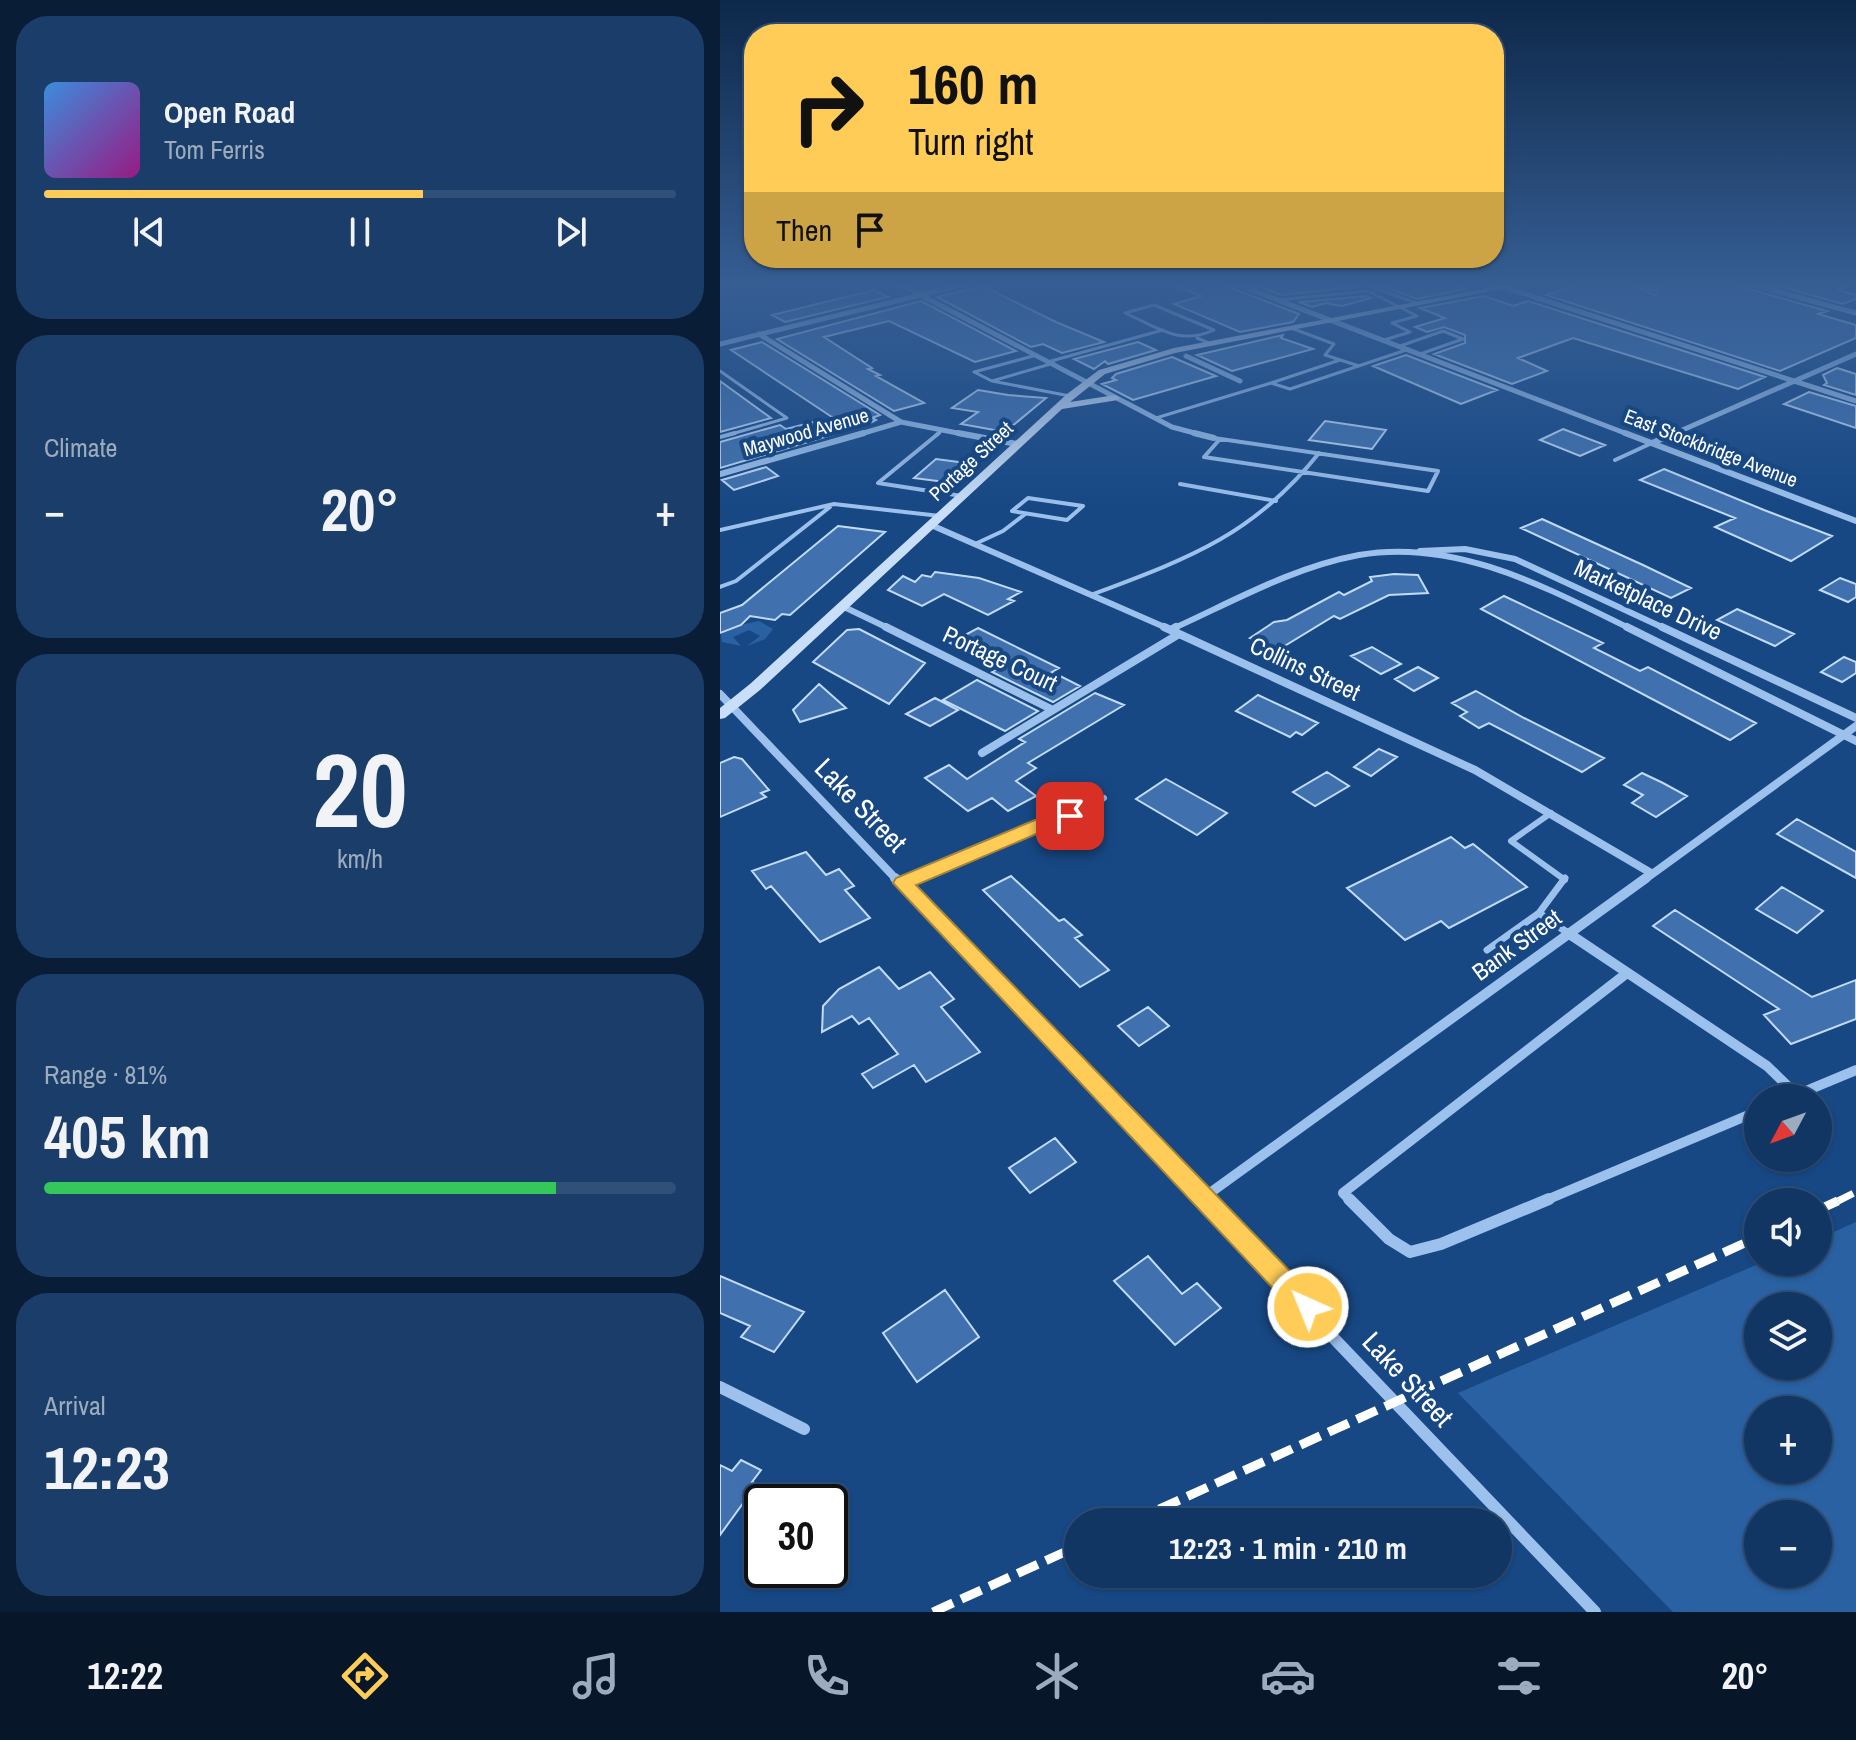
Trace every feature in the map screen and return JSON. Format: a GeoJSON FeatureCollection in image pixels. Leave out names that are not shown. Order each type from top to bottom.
{"type":"FeatureCollection","features":[{"type":"Feature","properties":{"kind":"main road","name":"Portage Street"},"geometry":{"type":"LineString","coordinates":[[720,715],[1088,380],[1128,363],[1151,357]]}},
{"type":"Feature","properties":{"kind":"main road"},"geometry":{"type":"LineString","coordinates":[[1058,407],[1115,398]]}},
{"type":"Feature","properties":{"kind":"street"},"geometry":{"type":"LineString","coordinates":[[796,357],[901,422],[1017,444]]}},
{"type":"Feature","properties":{"kind":"street"},"geometry":{"type":"LineString","coordinates":[[1042,357],[1156,418],[1217,438]]}},
{"type":"Feature","properties":{"kind":"street"},"geometry":{"type":"LineString","coordinates":[[1189,357],[1240,381]]}},
{"type":"Feature","properties":{"kind":"street","name":"East Stockbridge Avenue"},"geometry":{"type":"LineString","coordinates":[[1428,357],[1856,521]]}},
{"type":"Feature","properties":{"kind":"street"},"geometry":{"type":"LineString","coordinates":[[1720,357],[1856,401]]}},
{"type":"Feature","properties":{"kind":"street"},"geometry":{"type":"LineString","coordinates":[[1652,443],[1849,357]]}},
{"type":"Feature","properties":{"kind":"street","name":"Maywood Avenue"},"geometry":{"type":"LineString","coordinates":[[720,474],[901,422]]}},
{"type":"Feature","properties":{"kind":"street","name":"Collins Street"},"geometry":{"type":"LineString","coordinates":[[935,521],[975,544],[1449,758],[1551,813],[1651,873]]}},
{"type":"Feature","properties":{"kind":"street","name":"Marketplace Drive"},"geometry":{"type":"LineString","coordinates":[[1175,632],[1335,562],[1385,552],[1448,548],[1515,559],[1856,718]]}},
{"type":"Feature","properties":{"kind":"street","name":"Marketplace Drive"},"geometry":{"type":"LineString","coordinates":[[1415,552],[1495,568],[1541,585],[1856,741]]}},
{"type":"Feature","properties":{"kind":"street","name":"Portage Court"},"geometry":{"type":"LineString","coordinates":[[842,606],[1053,710],[1175,632]]}},
{"type":"Feature","properties":{"kind":"street","name":"Lake Street"},"geometry":{"type":"LineString","coordinates":[[720,694],[1595,1612]]}},
{"type":"Feature","properties":{"kind":"street"},"geometry":{"type":"LineString","coordinates":[[982,753],[1053,710]]}},
{"type":"Feature","properties":{"kind":"street","name":"Bank Street"},"geometry":{"type":"LineString","coordinates":[[1203,1198],[1856,726]]}},
{"type":"Feature","properties":{"kind":"street"},"geometry":{"type":"LineString","coordinates":[[1568,933],[1767,1066],[1783,1084]]}},
{"type":"Feature","properties":{"kind":"street"},"geometry":{"type":"LineString","coordinates":[[1627,973],[1343,1193],[1389,1239],[1410,1252],[1441,1244],[1744,1117]]}},
{"type":"Feature","properties":{"kind":"street"},"geometry":{"type":"LineString","coordinates":[[1822,1084],[1856,1070]]}},
{"type":"Feature","properties":{"kind":"street"},"geometry":{"type":"LineString","coordinates":[[720,1387],[804,1429]]}},
{"type":"Feature","properties":{"kind":"lane"},"geometry":{"type":"LineString","coordinates":[[1030,357],[974,372],[992,381],[1070,396]]}},
{"type":"Feature","properties":{"kind":"lane"},"geometry":{"type":"LineString","coordinates":[[992,381],[1069,357]]}},
{"type":"Feature","properties":{"kind":"lane"},"geometry":{"type":"LineString","coordinates":[[1332,357],[1359,366]]}},
{"type":"Feature","properties":{"kind":"lane"},"geometry":{"type":"LineString","coordinates":[[1271,383],[1290,389],[1385,357]]}},
{"type":"Feature","properties":{"kind":"lane"},"geometry":{"type":"LineString","coordinates":[[1156,418],[1340,360]]}},
{"type":"Feature","properties":{"kind":"lane"},"geometry":{"type":"LineString","coordinates":[[720,371],[787,418],[720,437]]}},
{"type":"Feature","properties":{"kind":"lane"},"geometry":{"type":"LineString","coordinates":[[942,430],[878,483],[962,496]]}},
{"type":"Feature","properties":{"kind":"lane"},"geometry":{"type":"LineString","coordinates":[[1217,438],[1319,453],[1438,471],[1428,491],[1204,457],[1217,438]]}},
{"type":"Feature","properties":{"kind":"lane"},"geometry":{"type":"LineString","coordinates":[[1615,460],[1652,443]]}},
{"type":"Feature","properties":{"kind":"lane"},"geometry":{"type":"LineString","coordinates":[[1091,595],[1214,547],[1252,524],[1305,473],[1319,453]]}},
{"type":"Feature","properties":{"kind":"lane"},"geometry":{"type":"LineString","coordinates":[[1180,484],[1276,501]]}},
{"type":"Feature","properties":{"kind":"lane"},"geometry":{"type":"LineString","coordinates":[[975,544],[1003,531],[1024,515],[1067,520],[1083,506],[1028,498],[1012,511],[1024,515]]}},
{"type":"Feature","properties":{"kind":"lane"},"geometry":{"type":"LineString","coordinates":[[720,530],[834,504],[935,521]]}},
{"type":"Feature","properties":{"kind":"lane"},"geometry":{"type":"LineString","coordinates":[[720,587],[736,581],[834,504]]}},
{"type":"Feature","properties":{"kind":"lane"},"geometry":{"type":"LineString","coordinates":[[903,883],[1028,830],[1070,816],[1104,798]]}},
{"type":"Feature","properties":{"kind":"lane"},"geometry":{"type":"LineString","coordinates":[[1487,950],[1539,913],[1566,878],[1511,841],[1551,813]]}},
{"type":"Feature","properties":{"kind":"lane"},"geometry":{"type":"LineString","coordinates":[[1539,913],[1568,933]]}},
{"type":"Feature","properties":{"kind":"shaded area"},"geometry":{"type":"Polygon","coordinates":[[[759,621],[773,629],[765,639],[747,646],[760,636],[749,630],[733,637],[741,646],[722,642],[721,635],[726,628],[759,621]]]}},
{"type":"Feature","properties":{"kind":"shaded area"},"geometry":{"type":"Polygon","coordinates":[[[1856,1222],[1856,1612],[1673,1612],[1458,1393],[1744,1270],[1744,1276],[1832,1276],[1832,1233],[1856,1222]]]}},
{"type":"Feature","properties":{"kind":"building"},"geometry":{"type":"Polygon","coordinates":[[[742,357],[787,357],[880,415],[872,418],[876,420],[872,422],[850,429],[742,357]]]}},
{"type":"Feature","properties":{"kind":"building"},"geometry":{"type":"Polygon","coordinates":[[[807,357],[855,357],[880,375],[876,376],[924,403],[894,411],[807,357]]]}},
{"type":"Feature","properties":{"kind":"building"},"geometry":{"type":"Polygon","coordinates":[[[965,357],[993,357],[975,362],[965,357]]]}},
{"type":"Feature","properties":{"kind":"building"},"geometry":{"type":"Polygon","coordinates":[[[1131,357],[1108,364],[1105,361],[1094,369],[1074,359],[1131,357]]]}},
{"type":"Feature","properties":{"kind":"building"},"geometry":{"type":"Polygon","coordinates":[[[1173,357],[1216,376],[1133,400],[1102,384],[1116,380],[1112,378],[1116,374],[1173,357]]]}},
{"type":"Feature","properties":{"kind":"building"},"geometry":{"type":"Polygon","coordinates":[[[1202,357],[1283,357],[1232,371],[1202,357]]]}},
{"type":"Feature","properties":{"kind":"building"},"geometry":{"type":"Polygon","coordinates":[[[1399,357],[1412,357],[1497,390],[1461,404],[1373,366],[1399,357]]]}},
{"type":"Feature","properties":{"kind":"building"},"geometry":{"type":"Polygon","coordinates":[[[1442,357],[1520,357],[1547,371],[1512,384],[1442,357]]]}},
{"type":"Feature","properties":{"kind":"building"},"geometry":{"type":"Polygon","coordinates":[[[1635,357],[1703,357],[1765,377],[1738,389],[1635,357]]]}},
{"type":"Feature","properties":{"kind":"building"},"geometry":{"type":"Polygon","coordinates":[[[1738,357],[1812,357],[1780,371],[1738,357]]]}},
{"type":"Feature","properties":{"kind":"building"},"geometry":{"type":"Polygon","coordinates":[[[1837,368],[1856,374],[1856,395],[1824,385],[1827,383],[1823,375],[1837,368]]]}},
{"type":"Feature","properties":{"kind":"building"},"geometry":{"type":"Polygon","coordinates":[[[720,381],[771,418],[720,432],[720,381]]]}},
{"type":"Feature","properties":{"kind":"building"},"geometry":{"type":"Polygon","coordinates":[[[978,390],[1046,398],[1005,432],[961,424],[978,412],[952,408],[978,390]]]}},
{"type":"Feature","properties":{"kind":"building"},"geometry":{"type":"Polygon","coordinates":[[[1809,392],[1856,406],[1856,428],[1784,404],[1809,392]]]}},
{"type":"Feature","properties":{"kind":"building"},"geometry":{"type":"Polygon","coordinates":[[[1325,421],[1386,430],[1372,449],[1309,440],[1325,421]]]}},
{"type":"Feature","properties":{"kind":"building"},"geometry":{"type":"Polygon","coordinates":[[[813,422],[832,435],[720,468],[720,442],[780,425],[786,429],[813,422]]]}},
{"type":"Feature","properties":{"kind":"building"},"geometry":{"type":"Polygon","coordinates":[[[1563,429],[1605,445],[1580,456],[1540,440],[1563,429]]]}},
{"type":"Feature","properties":{"kind":"building"},"geometry":{"type":"Polygon","coordinates":[[[936,459],[966,463],[945,482],[914,478],[936,459]]]}},
{"type":"Feature","properties":{"kind":"building"},"geometry":{"type":"Polygon","coordinates":[[[766,467],[778,476],[734,490],[722,480],[766,467]]]}},
{"type":"Feature","properties":{"kind":"building"},"geometry":{"type":"Polygon","coordinates":[[[1664,469],[1832,536],[1791,561],[1715,527],[1735,518],[1640,480],[1664,469]]]}},
{"type":"Feature","properties":{"kind":"building"},"geometry":{"type":"Polygon","coordinates":[[[1542,519],[1691,588],[1671,598],[1521,528],[1542,519]]]}},
{"type":"Feature","properties":{"kind":"building"},"geometry":{"type":"Polygon","coordinates":[[[838,526],[885,532],[790,615],[782,614],[775,620],[750,616],[741,625],[720,633],[720,613],[742,605],[838,526]]]}},
{"type":"Feature","properties":{"kind":"building"},"geometry":{"type":"Polygon","coordinates":[[[935,572],[979,578],[1021,592],[1008,599],[1014,601],[988,615],[944,594],[922,606],[888,590],[903,576],[915,582],[922,575],[931,577],[935,572]]]}},
{"type":"Feature","properties":{"kind":"building"},"geometry":{"type":"Polygon","coordinates":[[[1418,575],[1428,593],[1389,595],[1340,619],[1334,616],[1278,650],[1250,638],[1274,622],[1287,620],[1339,592],[1344,595],[1372,581],[1370,577],[1418,575]]]}},
{"type":"Feature","properties":{"kind":"building"},"geometry":{"type":"Polygon","coordinates":[[[1840,578],[1856,584],[1856,597],[1848,602],[1820,590],[1840,578]]]}},
{"type":"Feature","properties":{"kind":"building"},"geometry":{"type":"Polygon","coordinates":[[[1504,596],[1603,643],[1594,648],[1640,671],[1648,667],[1756,723],[1730,740],[1481,609],[1504,596]]]}},
{"type":"Feature","properties":{"kind":"building"},"geometry":{"type":"Polygon","coordinates":[[[1737,609],[1794,634],[1775,646],[1717,620],[1737,609]]]}},
{"type":"Feature","properties":{"kind":"building"},"geometry":{"type":"Polygon","coordinates":[[[978,628],[1059,668],[1052,672],[1080,686],[1053,702],[992,672],[999,668],[950,643],[978,628]]]}},
{"type":"Feature","properties":{"kind":"building"},"geometry":{"type":"Polygon","coordinates":[[[859,629],[925,663],[889,704],[813,662],[847,630],[859,629]]]}},
{"type":"Feature","properties":{"kind":"building"},"geometry":{"type":"Polygon","coordinates":[[[1372,647],[1401,664],[1381,674],[1351,656],[1372,647]]]}},
{"type":"Feature","properties":{"kind":"building"},"geometry":{"type":"Polygon","coordinates":[[[1844,657],[1856,662],[1856,673],[1842,682],[1821,672],[1844,657]]]}},
{"type":"Feature","properties":{"kind":"building"},"geometry":{"type":"Polygon","coordinates":[[[1418,667],[1438,678],[1414,691],[1395,679],[1418,667]]]}},
{"type":"Feature","properties":{"kind":"building"},"geometry":{"type":"Polygon","coordinates":[[[977,680],[1038,711],[1005,731],[943,700],[977,680]]]}},
{"type":"Feature","properties":{"kind":"building"},"geometry":{"type":"Polygon","coordinates":[[[819,684],[846,708],[800,722],[793,710],[819,684]]]}},
{"type":"Feature","properties":{"kind":"building"},"geometry":{"type":"Polygon","coordinates":[[[1476,691],[1604,758],[1582,772],[1489,723],[1479,728],[1460,716],[1467,712],[1452,703],[1476,691]]]}},
{"type":"Feature","properties":{"kind":"building"},"geometry":{"type":"Polygon","coordinates":[[[1095,693],[1124,705],[1028,763],[1036,768],[1016,781],[1036,796],[1008,811],[992,798],[968,811],[925,778],[949,765],[967,779],[1025,742],[1019,739],[1095,693]]]}},
{"type":"Feature","properties":{"kind":"building"},"geometry":{"type":"Polygon","coordinates":[[[1258,695],[1318,723],[1302,735],[1296,732],[1290,737],[1236,711],[1258,695]]]}},
{"type":"Feature","properties":{"kind":"building"},"geometry":{"type":"Polygon","coordinates":[[[935,698],[958,710],[930,726],[906,714],[935,698]]]}},
{"type":"Feature","properties":{"kind":"building"},"geometry":{"type":"Polygon","coordinates":[[[1379,749],[1397,757],[1371,776],[1354,767],[1379,749]]]}},
{"type":"Feature","properties":{"kind":"building"},"geometry":{"type":"Polygon","coordinates":[[[734,757],[742,759],[769,790],[761,793],[766,797],[720,817],[720,763],[734,757]]]}},
{"type":"Feature","properties":{"kind":"building"},"geometry":{"type":"Polygon","coordinates":[[[1327,772],[1349,786],[1315,806],[1293,792],[1327,772]]]}},
{"type":"Feature","properties":{"kind":"building"},"geometry":{"type":"Polygon","coordinates":[[[1642,773],[1687,796],[1656,817],[1632,803],[1643,795],[1624,785],[1642,773]]]}},
{"type":"Feature","properties":{"kind":"building"},"geometry":{"type":"Polygon","coordinates":[[[1166,779],[1227,813],[1197,835],[1136,799],[1166,779]]]}},
{"type":"Feature","properties":{"kind":"building"},"geometry":{"type":"Polygon","coordinates":[[[1797,819],[1856,852],[1856,878],[1777,834],[1797,819]]]}},
{"type":"Feature","properties":{"kind":"building"},"geometry":{"type":"Polygon","coordinates":[[[1451,837],[1465,848],[1473,844],[1527,887],[1449,928],[1441,921],[1405,940],[1347,888],[1451,837]]]}},
{"type":"Feature","properties":{"kind":"building"},"geometry":{"type":"Polygon","coordinates":[[[806,852],[826,875],[839,869],[854,886],[845,890],[870,918],[820,942],[771,886],[766,889],[752,871],[806,852]]]}},
{"type":"Feature","properties":{"kind":"building"},"geometry":{"type":"Polygon","coordinates":[[[1011,876],[1059,921],[1064,919],[1082,935],[1075,938],[1109,970],[1080,987],[983,890],[1011,876]]]}},
{"type":"Feature","properties":{"kind":"building"},"geometry":{"type":"Polygon","coordinates":[[[1782,887],[1823,911],[1797,933],[1756,909],[1782,887]]]}},
{"type":"Feature","properties":{"kind":"building"},"geometry":{"type":"Polygon","coordinates":[[[1675,910],[1812,997],[1856,980],[1856,1019],[1791,1044],[1764,1015],[1779,1009],[1653,926],[1675,910]]]}},
{"type":"Feature","properties":{"kind":"building"},"geometry":{"type":"Polygon","coordinates":[[[879,967],[899,989],[930,972],[954,999],[941,1007],[980,1052],[926,1082],[914,1065],[873,1088],[862,1074],[898,1054],[869,1018],[859,1024],[852,1016],[822,1032],[823,1006],[839,989],[879,967]]]}},
{"type":"Feature","properties":{"kind":"building"},"geometry":{"type":"Polygon","coordinates":[[[1148,1007],[1169,1026],[1139,1046],[1118,1026],[1148,1007]]]}},
{"type":"Feature","properties":{"kind":"building"},"geometry":{"type":"Polygon","coordinates":[[[1055,1138],[1076,1162],[1030,1193],[1009,1168],[1055,1138]]]}},
{"type":"Feature","properties":{"kind":"building"},"geometry":{"type":"Polygon","coordinates":[[[1148,1256],[1182,1294],[1197,1283],[1221,1308],[1175,1345],[1114,1281],[1148,1256]]]}},
{"type":"Feature","properties":{"kind":"building"},"geometry":{"type":"Polygon","coordinates":[[[720,1276],[804,1312],[774,1352],[741,1337],[750,1326],[720,1313],[720,1276]]]}},
{"type":"Feature","properties":{"kind":"building"},"geometry":{"type":"Polygon","coordinates":[[[945,1290],[979,1337],[917,1382],[883,1333],[945,1290]]]}},
{"type":"Feature","properties":{"kind":"building"},"geometry":{"type":"Polygon","coordinates":[[[741,1460],[761,1470],[752,1482],[757,1484],[744,1484],[744,1502],[720,1535],[720,1465],[732,1471],[741,1460]]]}},
{"type":"Feature","properties":{"kind":"railway"},"geometry":{"type":"LineString","coordinates":[[1842,1199],[1856,1192]]}},
{"type":"Feature","properties":{"kind":"railway"},"geometry":{"type":"LineString","coordinates":[[1832,1204],[1842,1199]]}},
{"type":"Feature","properties":{"kind":"railway"},"geometry":{"type":"LineString","coordinates":[[1838,1201],[1842,1199]]}},
{"type":"Feature","properties":{"kind":"railway"},"geometry":{"type":"LineString","coordinates":[[1162,1508],[1744,1243]]}},
{"type":"Feature","properties":{"kind":"railway"},"geometry":{"type":"LineString","coordinates":[[933,1612],[1064,1552]]}},
{"type":"Feature","properties":{"kind":"route"},"geometry":{"type":"LineString","coordinates":[[1070,816],[1041,824],[903,883],[1308,1307]]}}]}
